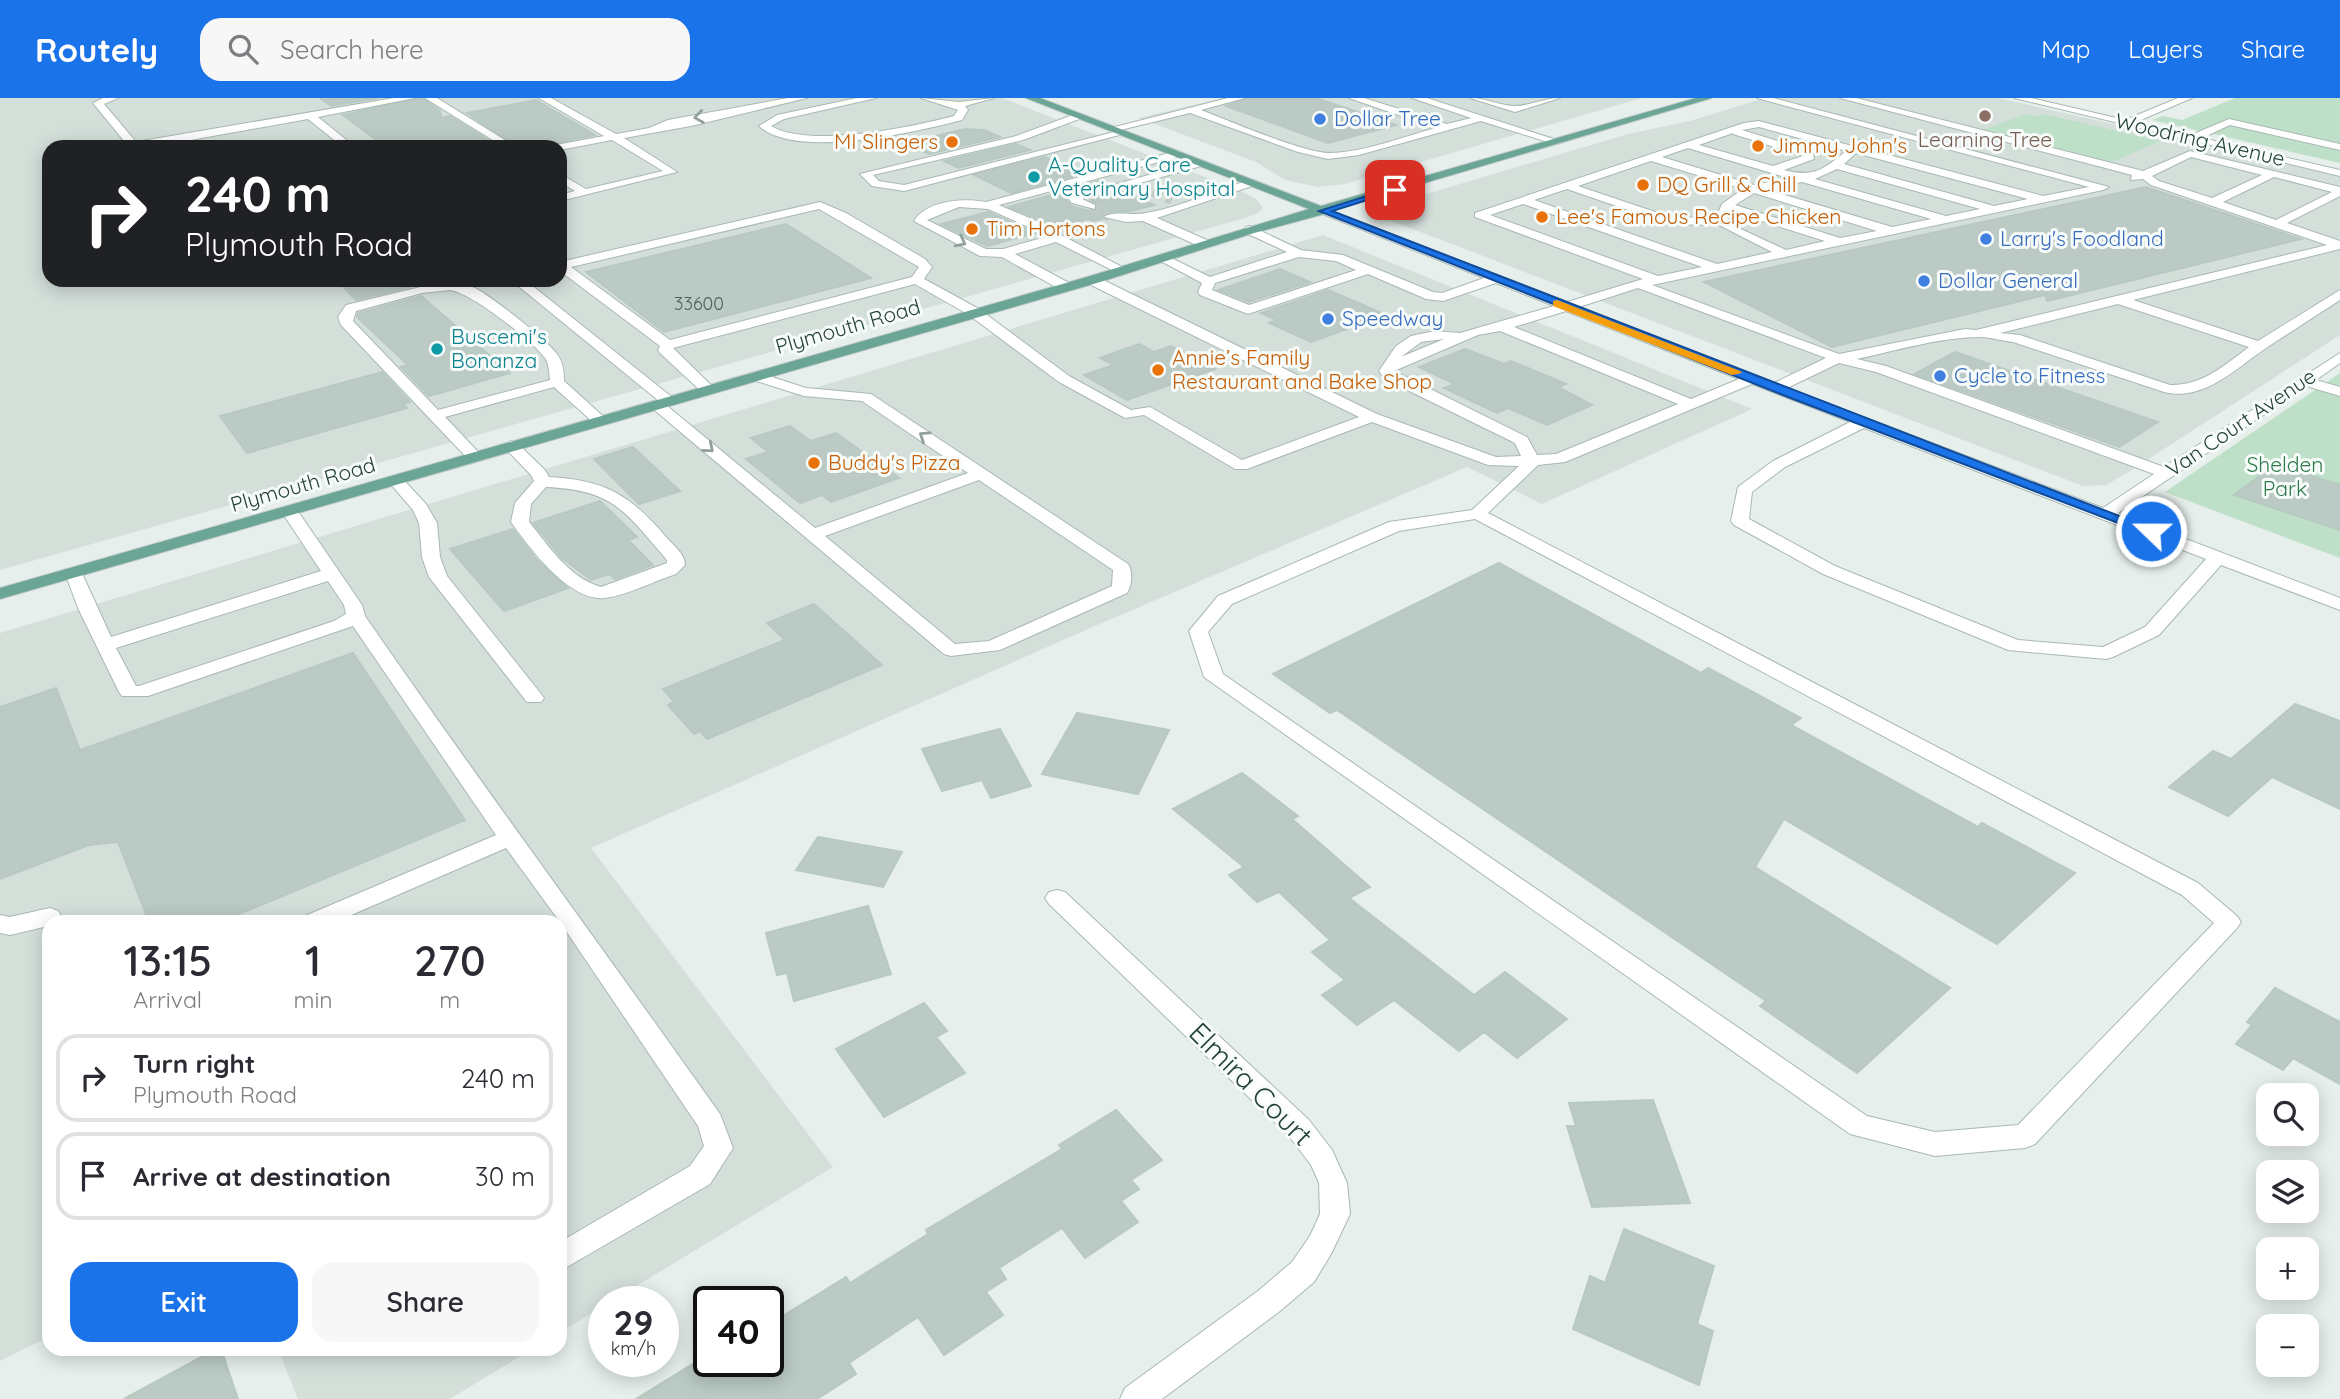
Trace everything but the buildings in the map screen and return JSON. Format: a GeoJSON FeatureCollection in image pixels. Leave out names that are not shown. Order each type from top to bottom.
{"type":"FeatureCollection","features":[{"type":"Feature","properties":{"kind":"main road"},"geometry":{"type":"LineString","coordinates":[[1031,98],[1324,211]]}},
{"type":"Feature","properties":{"kind":"main road","name":"Plymouth Road"},"geometry":{"type":"LineString","coordinates":[[0,594],[1092,280],[1250,230],[1324,211],[1707,98]]}},
{"type":"Feature","properties":{"kind":"street"},"geometry":{"type":"LineString","coordinates":[[113,98],[98,103],[129,140]]}},
{"type":"Feature","properties":{"kind":"street"},"geometry":{"type":"LineString","coordinates":[[178,140],[410,98]]}},
{"type":"Feature","properties":{"kind":"street"},"geometry":{"type":"LineString","coordinates":[[430,98],[499,140]]}},
{"type":"Feature","properties":{"kind":"street"},"geometry":{"type":"LineString","coordinates":[[544,98],[614,136],[672,172],[567,197]]}},
{"type":"Feature","properties":{"kind":"street"},"geometry":{"type":"LineString","coordinates":[[567,146],[700,121],[802,98]]}},
{"type":"Feature","properties":{"kind":"street"},"geometry":{"type":"LineString","coordinates":[[871,98],[780,117],[764,126],[777,134],[798,138],[880,135],[958,118],[963,110],[959,105]]}},
{"type":"Feature","properties":{"kind":"street"},"geometry":{"type":"LineString","coordinates":[[926,98],[959,105],[989,98]]}},
{"type":"Feature","properties":{"kind":"street"},"geometry":{"type":"LineString","coordinates":[[1078,116],[1019,138],[865,174],[876,184],[904,188],[1240,98]]}},
{"type":"Feature","properties":{"kind":"street"},"geometry":{"type":"LineString","coordinates":[[1354,98],[1448,128]]}},
{"type":"Feature","properties":{"kind":"street"},"geometry":{"type":"LineString","coordinates":[[1417,98],[1558,142]]}},
{"type":"Feature","properties":{"kind":"street"},"geometry":{"type":"LineString","coordinates":[[1440,105],[1466,98]]}},
{"type":"Feature","properties":{"kind":"street"},"geometry":{"type":"LineString","coordinates":[[1475,98],[1515,109],[1555,98]]}},
{"type":"Feature","properties":{"kind":"street"},"geometry":{"type":"LineString","coordinates":[[1762,98],[1887,131],[2113,184]]}},
{"type":"Feature","properties":{"kind":"street"},"geometry":{"type":"LineString","coordinates":[[1845,98],[2144,175],[2155,183],[2340,245]]}},
{"type":"Feature","properties":{"kind":"street","name":"Woodring Avenue"},"geometry":{"type":"LineString","coordinates":[[2020,98],[2340,173]]}},
{"type":"Feature","properties":{"kind":"street"},"geometry":{"type":"LineString","coordinates":[[2125,123],[2187,98]]}},
{"type":"Feature","properties":{"kind":"street"},"geometry":{"type":"LineString","coordinates":[[1850,121],[1886,109]]}},
{"type":"Feature","properties":{"kind":"street"},"geometry":{"type":"LineString","coordinates":[[1191,110],[1302,150],[1328,156],[1360,152],[1482,118]]}},
{"type":"Feature","properties":{"kind":"street"},"geometry":{"type":"LineString","coordinates":[[310,116],[341,140]]}},
{"type":"Feature","properties":{"kind":"street"},"geometry":{"type":"LineString","coordinates":[[2193,138],[2229,122],[2340,147]]}},
{"type":"Feature","properties":{"kind":"street"},"geometry":{"type":"LineString","coordinates":[[1657,280],[1479,215],[1650,157],[1759,124],[2045,200]]}},
{"type":"Feature","properties":{"kind":"street"},"geometry":{"type":"LineString","coordinates":[[1732,131],[1809,154],[1810,157],[1800,163],[1773,170]]}},
{"type":"Feature","properties":{"kind":"street"},"geometry":{"type":"LineString","coordinates":[[1783,253],[1725,226],[1721,216],[1734,196],[1816,175],[1835,166],[1868,138],[1887,131]]}},
{"type":"Feature","properties":{"kind":"street"},"geometry":{"type":"LineString","coordinates":[[197,137],[200,140]]}},
{"type":"Feature","properties":{"kind":"street"},"geometry":{"type":"LineString","coordinates":[[1532,461],[1521,440],[1390,376],[1386,371],[1463,337],[1638,284],[2113,184],[2144,175],[2216,144]]}},
{"type":"Feature","properties":{"kind":"street"},"geometry":{"type":"LineString","coordinates":[[1688,145],[1942,219]]}},
{"type":"Feature","properties":{"kind":"street"},"geometry":{"type":"LineString","coordinates":[[1057,238],[1004,253],[984,253],[920,221],[923,216],[948,205],[990,204],[1177,154]]}},
{"type":"Feature","properties":{"kind":"street"},"geometry":{"type":"LineString","coordinates":[[2190,154],[2340,191]]}},
{"type":"Feature","properties":{"kind":"street"},"geometry":{"type":"LineString","coordinates":[[1650,157],[1893,231]]}},
{"type":"Feature","properties":{"kind":"street"},"geometry":{"type":"LineString","coordinates":[[1091,207],[1074,198],[1200,163]]}},
{"type":"Feature","properties":{"kind":"street"},"geometry":{"type":"LineString","coordinates":[[1835,166],[1994,210]]}},
{"type":"Feature","properties":{"kind":"street"},"geometry":{"type":"LineString","coordinates":[[2213,202],[2272,174]]}},
{"type":"Feature","properties":{"kind":"street"},"geometry":{"type":"LineString","coordinates":[[567,181],[586,193]]}},
{"type":"Feature","properties":{"kind":"street"},"geometry":{"type":"LineString","coordinates":[[1131,181],[1153,191]]}},
{"type":"Feature","properties":{"kind":"street"},"geometry":{"type":"LineString","coordinates":[[1110,216],[1124,220],[1144,216],[1186,206],[1251,183]]}},
{"type":"Feature","properties":{"kind":"street"},"geometry":{"type":"LineString","coordinates":[[1565,185],[1669,220],[1723,222]]}},
{"type":"Feature","properties":{"kind":"street"},"geometry":{"type":"LineString","coordinates":[[2277,224],[2340,191]]}},
{"type":"Feature","properties":{"kind":"street"},"geometry":{"type":"LineString","coordinates":[[1172,200],[1186,206]]}},
{"type":"Feature","properties":{"kind":"street"},"geometry":{"type":"LineString","coordinates":[[1522,200],[1715,268]]}},
{"type":"Feature","properties":{"kind":"street"},"geometry":{"type":"LineString","coordinates":[[990,204],[1053,233],[1057,238],[1122,270]]}},
{"type":"Feature","properties":{"kind":"street"},"geometry":{"type":"LineString","coordinates":[[567,265],[820,205],[842,215],[926,267],[917,280],[668,345],[665,350],[674,361],[708,390]]}},
{"type":"Feature","properties":{"kind":"street"},"geometry":{"type":"LineString","coordinates":[[1726,206],[1840,242]]}},
{"type":"Feature","properties":{"kind":"street"},"geometry":{"type":"LineString","coordinates":[[1324,211],[1774,388],[2340,604]]}},
{"type":"Feature","properties":{"kind":"street"},"geometry":{"type":"LineString","coordinates":[[1144,216],[1205,244]]}},
{"type":"Feature","properties":{"kind":"street"},"geometry":{"type":"LineString","coordinates":[[1250,230],[1298,253],[1339,258],[1437,296],[1495,279]]}},
{"type":"Feature","properties":{"kind":"street"},"geometry":{"type":"LineString","coordinates":[[1976,334],[2340,245]]}},
{"type":"Feature","properties":{"kind":"street"},"geometry":{"type":"LineString","coordinates":[[1004,253],[1066,287]]}},
{"type":"Feature","properties":{"kind":"street"},"geometry":{"type":"LineString","coordinates":[[1161,258],[1209,281],[1298,253]]}},
{"type":"Feature","properties":{"kind":"street"},"geometry":{"type":"LineString","coordinates":[[567,270],[668,345]]}},
{"type":"Feature","properties":{"kind":"street"},"geometry":{"type":"LineString","coordinates":[[1209,281],[1205,292],[1248,310],[1368,270]]}},
{"type":"Feature","properties":{"kind":"street"},"geometry":{"type":"LineString","coordinates":[[917,280],[974,312],[1064,379],[1130,415],[1145,410],[1241,466],[1372,417]]}},
{"type":"Feature","properties":{"kind":"street"},"geometry":{"type":"LineString","coordinates":[[1092,280],[1372,417],[1494,462],[1559,459],[1752,379]]}},
{"type":"Feature","properties":{"kind":"street"},"geometry":{"type":"LineString","coordinates":[[1638,284],[1838,358],[1881,369],[2165,473]]}},
{"type":"Feature","properties":{"kind":"street"},"geometry":{"type":"LineString","coordinates":[[525,287],[812,535],[951,650],[993,646],[1121,589],[1122,568],[866,397],[804,393],[755,376]]}},
{"type":"Feature","properties":{"kind":"street"},"geometry":{"type":"LineString","coordinates":[[475,457],[346,322],[345,317],[351,308],[428,289],[464,288],[474,292],[551,356],[556,367],[557,382],[600,421]]}},
{"type":"Feature","properties":{"kind":"street"},"geometry":{"type":"LineString","coordinates":[[1774,388],[1838,358],[1965,332],[2015,338],[2185,391],[2199,388],[2340,294]]}},
{"type":"Feature","properties":{"kind":"street"},"geometry":{"type":"LineString","coordinates":[[2119,300],[2260,346]]}},
{"type":"Feature","properties":{"kind":"street"},"geometry":{"type":"LineString","coordinates":[[1501,327],[1691,404]]}},
{"type":"Feature","properties":{"kind":"street","name":"Van Court Avenue"},"geometry":{"type":"LineString","coordinates":[[2107,513],[2340,357]]}},
{"type":"Feature","properties":{"kind":"street"},"geometry":{"type":"LineString","coordinates":[[2304,381],[2340,392]]}},
{"type":"Feature","properties":{"kind":"street"},"geometry":{"type":"LineString","coordinates":[[435,415],[557,382]]}},
{"type":"Feature","properties":{"kind":"street"},"geometry":{"type":"LineString","coordinates":[[1863,422],[1779,464],[1744,490],[1740,522],[1829,570],[2015,646],[2106,653],[2152,631],[2218,557]]}},
{"type":"Feature","properties":{"kind":"street"},"geometry":{"type":"LineString","coordinates":[[511,446],[539,473],[542,482]]}},
{"type":"Feature","properties":{"kind":"street"},"geometry":{"type":"LineString","coordinates":[[1477,514],[2190,889],[2229,922],[2025,1136],[1935,1144],[1860,1126],[1214,677],[1198,631],[1225,600],[1395,526],[1477,514],[1532,461]]}},
{"type":"Feature","properties":{"kind":"street"},"geometry":{"type":"LineString","coordinates":[[812,535],[980,474]]}},
{"type":"Feature","properties":{"kind":"street"},"geometry":{"type":"LineString","coordinates":[[395,480],[420,508],[428,523],[431,556],[438,577],[534,698]]}},
{"type":"Feature","properties":{"kind":"street"},"geometry":{"type":"LineString","coordinates":[[542,482],[599,489],[630,509],[676,559],[676,565],[670,570],[602,593],[590,591],[569,578],[520,522],[523,503],[542,482]]}},
{"type":"Feature","properties":{"kind":"street"},"geometry":{"type":"LineString","coordinates":[[289,511],[353,605],[356,616],[702,1111],[719,1148],[700,1175],[567,1254]]}},
{"type":"Feature","properties":{"kind":"street"},"geometry":{"type":"LineString","coordinates":[[74,573],[87,608],[129,692],[141,692],[198,675],[341,625],[356,616]]}},
{"type":"Feature","properties":{"kind":"street"},"geometry":{"type":"LineString","coordinates":[[105,645],[331,574]]}},
{"type":"Feature","properties":{"kind":"street"},"geometry":{"type":"LineString","coordinates":[[329,915],[510,838]]}},
{"type":"Feature","properties":{"kind":"street","name":"Elmira Court"},"geometry":{"type":"LineString","coordinates":[[1057,898],[1299,1128],[1322,1158],[1333,1183],[1335,1214],[1321,1245],[1303,1272],[1269,1301],[1136,1399]]}},
{"type":"Feature","properties":{"kind":"street"},"geometry":{"type":"LineString","coordinates":[[0,924],[10,926],[42,919]]}},
{"type":"Feature","properties":{"kind":"shaded area"},"geometry":{"type":"Polygon","coordinates":[[[0,98],[1002,98],[1241,191],[1255,198],[1263,208],[1245,218],[0,570],[0,98]]]}},
{"type":"Feature","properties":{"kind":"shaded area"},"geometry":{"type":"Polygon","coordinates":[[[1223,98],[1642,98],[1345,184],[1318,187],[1285,180],[1256,162],[1139,118],[1223,98]]]}},
{"type":"Feature","properties":{"kind":"shaded area"},"geometry":{"type":"Polygon","coordinates":[[[1765,98],[1998,98],[2340,175],[2340,335],[2127,473],[2106,485],[2083,486],[1384,218],[1386,209],[1413,198],[1628,134],[1690,121],[1765,98]]]}},
{"type":"Feature","properties":{"kind":"shaded area"},"geometry":{"type":"Polygon","coordinates":[[[1323,235],[1752,409],[1542,504],[1467,467],[1102,623],[591,848],[833,1167],[636,1286],[588,1286],[588,1315],[567,1328],[567,915],[42,915],[42,1340],[0,1361],[0,633],[1323,235]]]}},
{"type":"Feature","properties":{"kind":"shaded area"},"geometry":{"type":"Polygon","coordinates":[[[281,1356],[521,1356],[450,1399],[298,1399],[281,1356]]]}},
{"type":"Feature","properties":{"kind":"green space"},"geometry":{"type":"Polygon","coordinates":[[[2235,98],[2340,98],[2340,163],[2152,120],[2163,116],[2182,120],[2235,98]]]}},
{"type":"Feature","properties":{"kind":"green space"},"geometry":{"type":"Polygon","coordinates":[[[2026,114],[2044,114],[2161,141],[2112,162],[1982,130],[2026,114]]]}},
{"type":"Feature","properties":{"kind":"green space","name":"Shelden Park"},"geometry":{"type":"Polygon","coordinates":[[[2340,373],[2340,558],[2165,492],[2340,373]]]}},
{"type":"Feature","properties":{"kind":"tunnel"},"geometry":{"type":"LineString","coordinates":[[1153,191],[1172,200]]}},
{"type":"Feature","properties":{"kind":"tunnel"},"geometry":{"type":"LineString","coordinates":[[1091,207],[1110,217]]}},
{"type":"Feature","properties":{"kind":"slow traffic"},"geometry":{"type":"LineString","coordinates":[[1557,303],[1736,373]]}},
{"type":"Feature","properties":{"kind":"place","name":"Learning Tree"},"geometry":{"type":"Point","coordinates":[1985,116]}},
{"type":"Feature","properties":{"kind":"place","name":"Dollar Tree"},"geometry":{"type":"Point","coordinates":[1320,119]}},
{"type":"Feature","properties":{"kind":"place","name":"MI Slingers"},"geometry":{"type":"Point","coordinates":[952,142]}},
{"type":"Feature","properties":{"kind":"place","name":"Jimmy John's"},"geometry":{"type":"Point","coordinates":[1758,146]}},
{"type":"Feature","properties":{"kind":"place","name":"A-Quality Care Veterinary Hospital"},"geometry":{"type":"Point","coordinates":[1034,177]}},
{"type":"Feature","properties":{"kind":"place","name":"DQ Grill & Chill"},"geometry":{"type":"Point","coordinates":[1643,185]}},
{"type":"Feature","properties":{"kind":"place","name":"Lee's Famous Recipe Chicken"},"geometry":{"type":"Point","coordinates":[1542,217]}},
{"type":"Feature","properties":{"kind":"place","name":"Tim Hortons"},"geometry":{"type":"Point","coordinates":[972,229]}},
{"type":"Feature","properties":{"kind":"place","name":"Larry's Foodland"},"geometry":{"type":"Point","coordinates":[1986,239]}},
{"type":"Feature","properties":{"kind":"place","name":"Dollar General"},"geometry":{"type":"Point","coordinates":[1924,281]}},
{"type":"Feature","properties":{"kind":"place","name":"Speedway"},"geometry":{"type":"Point","coordinates":[1328,319]}},
{"type":"Feature","properties":{"kind":"place","name":"Buscemi's Bonanza"},"geometry":{"type":"Point","coordinates":[437,349]}},
{"type":"Feature","properties":{"kind":"place","name":"Annie’s Family Restaurant and Bake Shop"},"geometry":{"type":"Point","coordinates":[1158,370]}},
{"type":"Feature","properties":{"kind":"place","name":"Cycle to Fitness"},"geometry":{"type":"Point","coordinates":[1940,376]}},
{"type":"Feature","properties":{"kind":"place","name":"Buddy's Pizza"},"geometry":{"type":"Point","coordinates":[814,463]}},
{"type":"Feature","properties":{"kind":"route"},"geometry":{"type":"LineString","coordinates":[[1395,190],[1324,211],[1477,273],[2151,531]]}}]}
